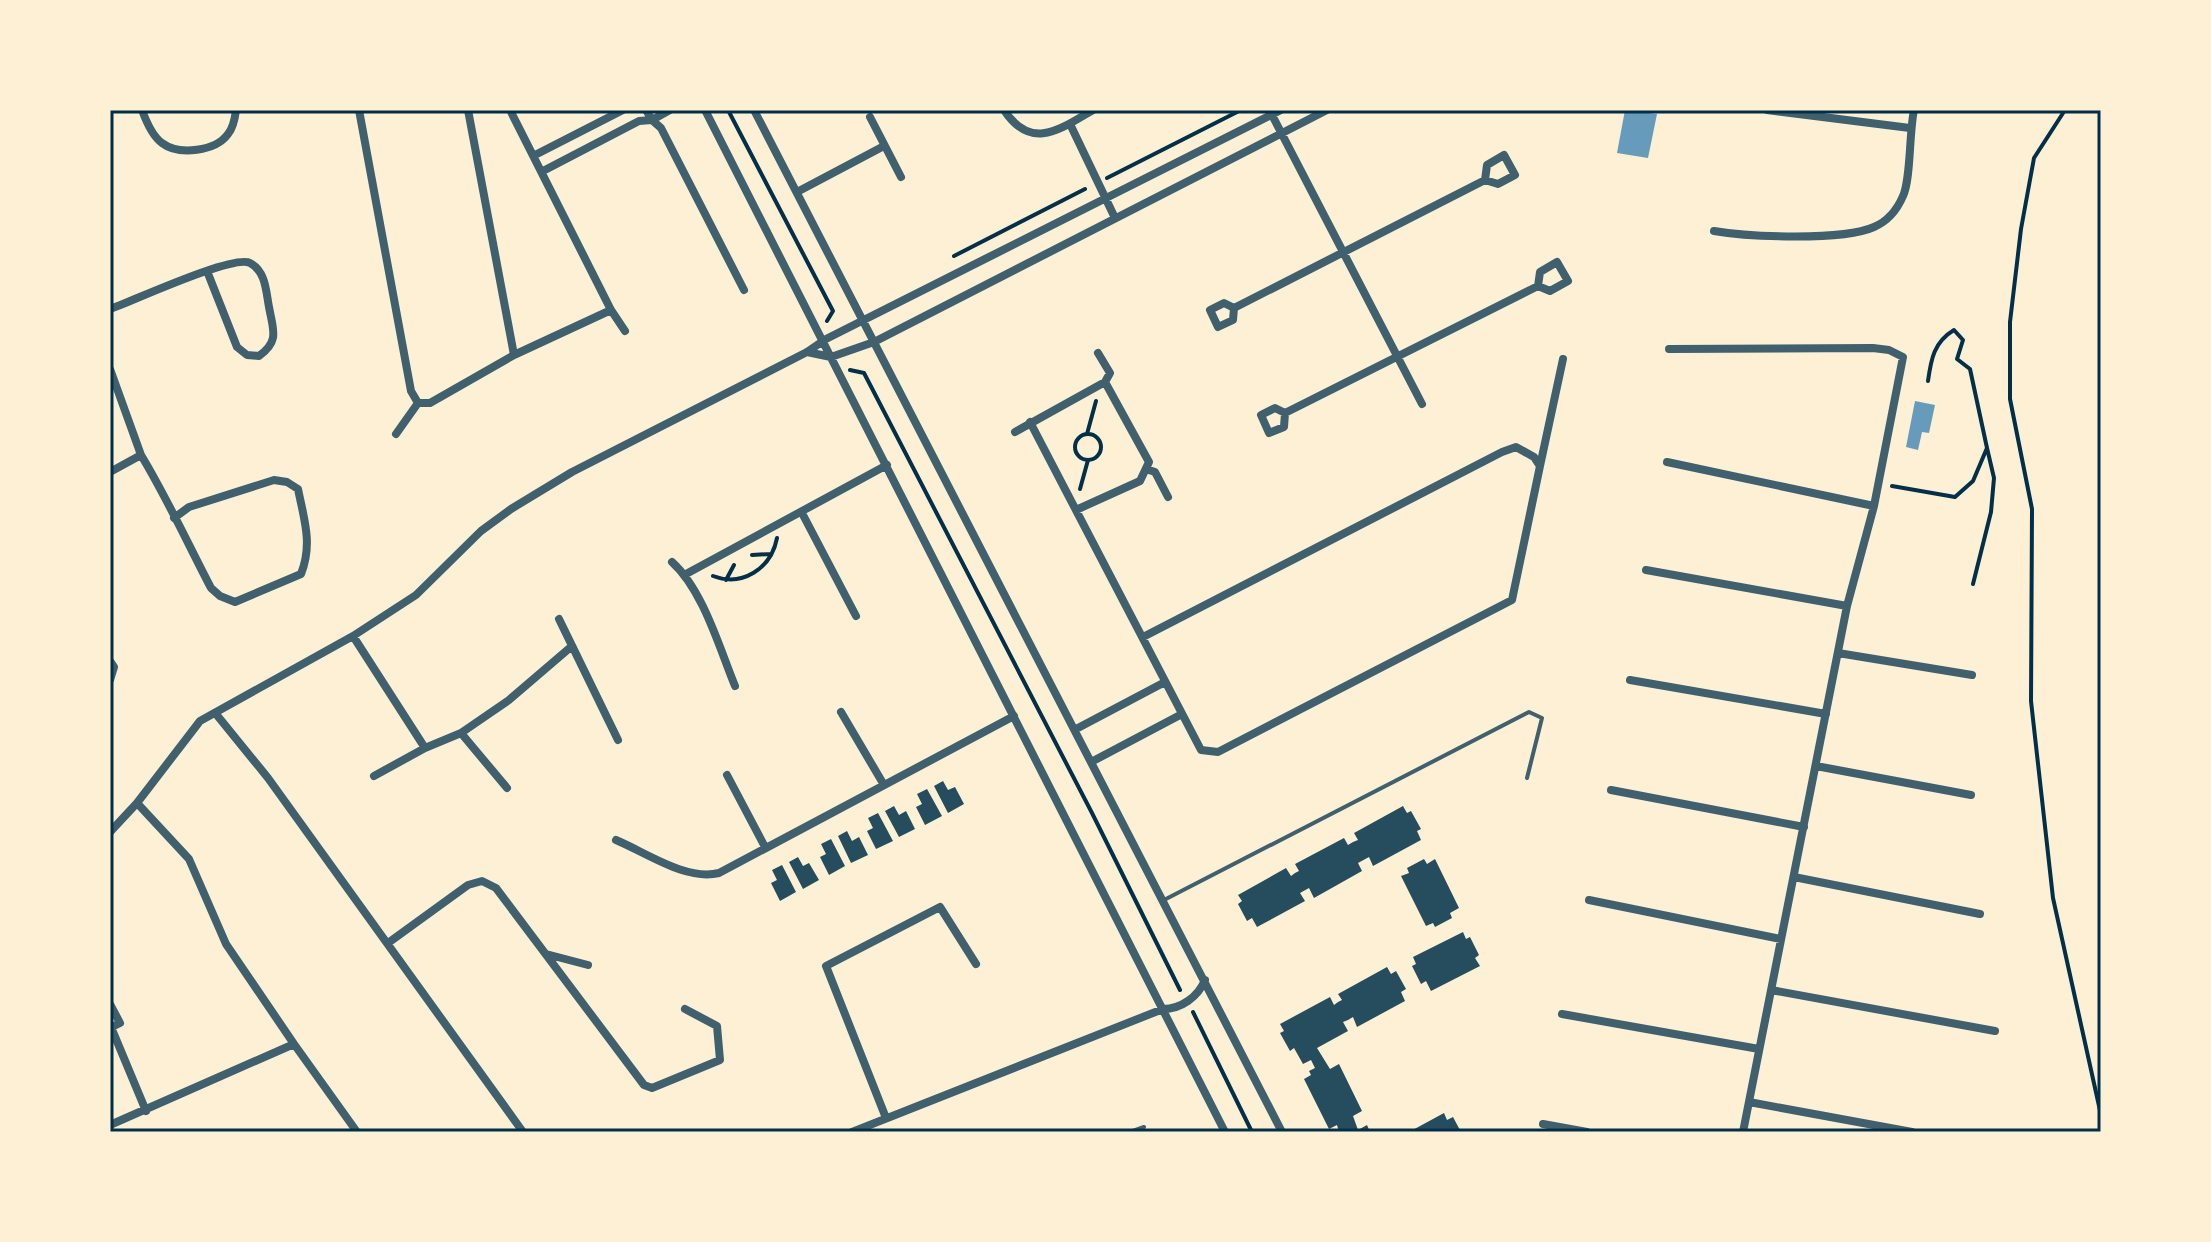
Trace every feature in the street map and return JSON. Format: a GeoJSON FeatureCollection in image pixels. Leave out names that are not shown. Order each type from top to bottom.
{"type":"FeatureCollection","features":[{"type":"Feature","properties":{"kind":"street"},"geometry":{"type":"LineString","coordinates":[[142,110],[162,143],[196,151],[217,144],[227,136],[236,110]]}},
{"type":"Feature","properties":{"kind":"street"},"geometry":{"type":"LineString","coordinates":[[359,110],[411,391],[418,403]]}},
{"type":"Feature","properties":{"kind":"street"},"geometry":{"type":"LineString","coordinates":[[468,110],[514,355]]}},
{"type":"Feature","properties":{"kind":"street"},"geometry":{"type":"LineString","coordinates":[[510,110],[611,310],[625,331]]}},
{"type":"Feature","properties":{"kind":"street"},"geometry":{"type":"LineString","coordinates":[[535,155],[623,110]]}},
{"type":"Feature","properties":{"kind":"street"},"geometry":{"type":"LineString","coordinates":[[646,110],[661,128],[744,290]]}},
{"type":"Feature","properties":{"kind":"street"},"geometry":{"type":"LineString","coordinates":[[543,171],[639,121],[652,120],[670,110]]}},
{"type":"Feature","properties":{"kind":"street"},"geometry":{"type":"LineString","coordinates":[[705,110],[834,356],[1225,1132]]}},
{"type":"Feature","properties":{"kind":"street"},"geometry":{"type":"LineString","coordinates":[[754,110],[1282,1132]]}},
{"type":"Feature","properties":{"kind":"street"},"geometry":{"type":"LineString","coordinates":[[1004,110],[1019,129],[1030,134],[1070,124],[1093,110]]}},
{"type":"Feature","properties":{"kind":"street"},"geometry":{"type":"LineString","coordinates":[[807,352],[834,356],[874,342],[1327,110]]}},
{"type":"Feature","properties":{"kind":"street"},"geometry":{"type":"LineString","coordinates":[[1767,110],[1910,128]]}},
{"type":"Feature","properties":{"kind":"street"},"geometry":{"type":"LineString","coordinates":[[1714,231],[1745,236],[1852,234],[1874,227],[1891,216],[1905,194],[1914,110]]}},
{"type":"Feature","properties":{"kind":"street"},"geometry":{"type":"LineString","coordinates":[[110,832],[137,803],[200,721],[353,636],[416,595],[481,531],[511,509],[572,472],[807,352],[825,339],[1277,112],[1282,134],[1422,404]]}},
{"type":"Feature","properties":{"kind":"street"},"geometry":{"type":"LineString","coordinates":[[870,117],[901,177]]}},
{"type":"Feature","properties":{"kind":"street"},"geometry":{"type":"LineString","coordinates":[[1070,124],[1115,218]]}},
{"type":"Feature","properties":{"kind":"street"},"geometry":{"type":"LineString","coordinates":[[797,192],[884,146]]}},
{"type":"Feature","properties":{"kind":"street"},"geometry":{"type":"LineString","coordinates":[[1234,308],[1485,180]]}},
{"type":"Feature","properties":{"kind":"street"},"geometry":{"type":"LineString","coordinates":[[110,309],[207,271],[241,261],[249,262],[259,270],[264,281],[274,336],[271,347],[259,356],[247,355],[237,347],[207,271]]}},
{"type":"Feature","properties":{"kind":"street"},"geometry":{"type":"LineString","coordinates":[[1285,413],[1538,286]]}},
{"type":"Feature","properties":{"kind":"street"},"geometry":{"type":"LineString","coordinates":[[418,403],[430,403],[514,355],[611,310]]}},
{"type":"Feature","properties":{"kind":"street"},"geometry":{"type":"LineString","coordinates":[[1669,349],[1873,348],[1889,350],[1903,357],[1874,506],[1847,606],[1743,1132]]}},
{"type":"Feature","properties":{"kind":"street"},"geometry":{"type":"LineString","coordinates":[[1015,432],[1102,384],[1110,373],[1098,353]]}},
{"type":"Feature","properties":{"kind":"street"},"geometry":{"type":"LineString","coordinates":[[1030,422],[1201,750],[1218,752],[1512,600],[1563,359]]}},
{"type":"Feature","properties":{"kind":"street"},"geometry":{"type":"LineString","coordinates":[[110,369],[141,455],[174,518],[211,588],[235,602],[301,574],[307,559],[309,542],[298,489],[287,482],[274,480],[189,507],[174,518]]}},
{"type":"Feature","properties":{"kind":"street"},"geometry":{"type":"LineString","coordinates":[[1075,508],[1140,481],[1149,462],[1102,384]]}},
{"type":"Feature","properties":{"kind":"street"},"geometry":{"type":"LineString","coordinates":[[396,434],[418,403]]}},
{"type":"Feature","properties":{"kind":"street"},"geometry":{"type":"LineString","coordinates":[[1143,637],[1502,452],[1516,447],[1534,457],[1540,466]]}},
{"type":"Feature","properties":{"kind":"street"},"geometry":{"type":"LineString","coordinates":[[110,472],[141,455]]}},
{"type":"Feature","properties":{"kind":"street"},"geometry":{"type":"LineString","coordinates":[[1667,462],[1874,506]]}},
{"type":"Feature","properties":{"kind":"street"},"geometry":{"type":"LineString","coordinates":[[686,574],[887,465]]}},
{"type":"Feature","properties":{"kind":"street"},"geometry":{"type":"LineString","coordinates":[[1146,469],[1155,472],[1168,497]]}},
{"type":"Feature","properties":{"kind":"street"},"geometry":{"type":"LineString","coordinates":[[802,513],[856,616]]}},
{"type":"Feature","properties":{"kind":"street"},"geometry":{"type":"LineString","coordinates":[[672,562],[686,574],[735,686]]}},
{"type":"Feature","properties":{"kind":"street"},"geometry":{"type":"LineString","coordinates":[[1646,570],[1847,606]]}},
{"type":"Feature","properties":{"kind":"street"},"geometry":{"type":"LineString","coordinates":[[559,619],[618,740]]}},
{"type":"Feature","properties":{"kind":"street"},"geometry":{"type":"LineString","coordinates":[[353,636],[425,748]]}},
{"type":"Feature","properties":{"kind":"street"},"geometry":{"type":"LineString","coordinates":[[374,776],[425,748],[461,733],[509,700],[572,646]]}},
{"type":"Feature","properties":{"kind":"street"},"geometry":{"type":"LineString","coordinates":[[1838,653],[1972,675]]}},
{"type":"Feature","properties":{"kind":"street"},"geometry":{"type":"LineString","coordinates":[[110,661],[114,667],[110,680]]}},
{"type":"Feature","properties":{"kind":"street"},"geometry":{"type":"LineString","coordinates":[[1630,680],[1826,714]]}},
{"type":"Feature","properties":{"kind":"street"},"geometry":{"type":"LineString","coordinates":[[1076,729],[1165,682]]}},
{"type":"Feature","properties":{"kind":"street"},"geometry":{"type":"LineString","coordinates":[[841,712],[884,785]]}},
{"type":"Feature","properties":{"kind":"street"},"geometry":{"type":"LineString","coordinates":[[216,714],[268,778],[523,1132]]}},
{"type":"Feature","properties":{"kind":"street"},"geometry":{"type":"LineString","coordinates":[[1093,761],[1182,714]]}},
{"type":"Feature","properties":{"kind":"street"},"geometry":{"type":"LineString","coordinates":[[616,840],[684,870],[704,876],[719,873],[1014,716]]}},
{"type":"Feature","properties":{"kind":"street"},"geometry":{"type":"LineString","coordinates":[[461,733],[507,788]]}},
{"type":"Feature","properties":{"kind":"street"},"geometry":{"type":"LineString","coordinates":[[1816,766],[1971,795]]}},
{"type":"Feature","properties":{"kind":"street"},"geometry":{"type":"LineString","coordinates":[[727,775],[765,847]]}},
{"type":"Feature","properties":{"kind":"street"},"geometry":{"type":"LineString","coordinates":[[1611,790],[1804,827]]}},
{"type":"Feature","properties":{"kind":"street"},"geometry":{"type":"LineString","coordinates":[[137,803],[189,859],[226,944],[357,1132]]}},
{"type":"Feature","properties":{"kind":"street"},"geometry":{"type":"LineString","coordinates":[[1794,877],[1980,914]]}},
{"type":"Feature","properties":{"kind":"street"},"geometry":{"type":"LineString","coordinates":[[388,943],[468,885],[482,881],[496,888],[644,1085],[652,1088],[720,1060],[717,1026],[685,1009]]}},
{"type":"Feature","properties":{"kind":"street"},"geometry":{"type":"LineString","coordinates":[[1589,900],[1781,939]]}},
{"type":"Feature","properties":{"kind":"street"},"geometry":{"type":"LineString","coordinates":[[886,1118],[826,966],[940,907],[976,964]]}},
{"type":"Feature","properties":{"kind":"street"},"geometry":{"type":"LineString","coordinates":[[545,954],[588,965]]}},
{"type":"Feature","properties":{"kind":"street"},"geometry":{"type":"LineString","coordinates":[[852,1132],[1163,1009],[1175,1008],[1190,1000],[1205,980]]}},
{"type":"Feature","properties":{"kind":"street"},"geometry":{"type":"LineString","coordinates":[[1771,990],[1995,1031]]}},
{"type":"Feature","properties":{"kind":"street"},"geometry":{"type":"LineString","coordinates":[[110,1004],[120,1023],[111,1028],[146,1111]]}},
{"type":"Feature","properties":{"kind":"street"},"geometry":{"type":"LineString","coordinates":[[1562,1014],[1759,1049]]}},
{"type":"Feature","properties":{"kind":"street"},"geometry":{"type":"LineString","coordinates":[[110,1125],[294,1044]]}},
{"type":"Feature","properties":{"kind":"street"},"geometry":{"type":"LineString","coordinates":[[1749,1102],[1912,1132]]}},
{"type":"Feature","properties":{"kind":"street"},"geometry":{"type":"LineString","coordinates":[[1543,1124],[1587,1132]]}},
{"type":"Feature","properties":{"kind":"lane"},"geometry":{"type":"LineString","coordinates":[[1164,900],[1529,712],[1542,718],[1527,778]]}},
{"type":"Feature","properties":{"kind":"lane"},"geometry":{"type":"LineString","coordinates":[[1130,1132],[1144,1127]]}},
{"type":"Feature","properties":{"kind":"path"},"geometry":{"type":"LineString","coordinates":[[728,110],[833,311],[823,327],[825,339]]}},
{"type":"Feature","properties":{"kind":"path"},"geometry":{"type":"LineString","coordinates":[[951,258],[1241,110]]}},
{"type":"Feature","properties":{"kind":"path"},"geometry":{"type":"LineString","coordinates":[[2065,110],[2034,158],[2021,229],[2010,322],[2010,399],[2032,509],[2031,701],[2053,898],[2101,1115]]}},
{"type":"Feature","properties":{"kind":"path"},"geometry":{"type":"LineString","coordinates":[[1928,381],[1931,360],[1940,339],[1954,330],[1963,340],[1957,359],[1970,369],[1994,478],[1991,512],[1973,584]]}},
{"type":"Feature","properties":{"kind":"path"},"geometry":{"type":"LineString","coordinates":[[834,356],[844,369],[864,373],[1181,991],[1194,1006],[1193,1016],[1252,1132]]}},
{"type":"Feature","properties":{"kind":"path"},"geometry":{"type":"LineString","coordinates":[[1087,434],[1102,384]]}},
{"type":"Feature","properties":{"kind":"path"},"geometry":{"type":"LineString","coordinates":[[1075,508],[1088,460],[1098,454],[1101,446],[1098,439],[1087,434],[1079,437],[1075,449],[1079,457],[1088,460]]}},
{"type":"Feature","properties":{"kind":"path"},"geometry":{"type":"LineString","coordinates":[[1878,484],[1955,497],[1973,481],[1987,448]]}},
{"type":"Feature","properties":{"kind":"path"},"geometry":{"type":"LineString","coordinates":[[696,569],[726,580],[750,575],[764,566],[772,554],[777,542],[778,525]]}},
{"type":"Feature","properties":{"kind":"path"},"geometry":{"type":"LineString","coordinates":[[726,580],[735,564],[744,557],[772,554]]}},
{"type":"Feature","properties":{"kind":"water"},"geometry":{"type":"Polygon","coordinates":[[[1625,110],[1657,114],[1648,158],[1617,153],[1625,110]]]}},
{"type":"Feature","properties":{"kind":"water"},"geometry":{"type":"Polygon","coordinates":[[[1915,401],[1935,405],[1929,433],[1922,432],[1918,450],[1906,447],[1915,401]]]}},
{"type":"Feature","properties":{"kind":"building"},"geometry":{"type":"Polygon","coordinates":[[[943,781],[948,790],[955,787],[964,804],[948,813],[934,786],[943,781]]]}},
{"type":"Feature","properties":{"kind":"building"},"geometry":{"type":"Polygon","coordinates":[[[927,789],[942,816],[925,825],[916,807],[922,804],[917,794],[927,789]]]}},
{"type":"Feature","properties":{"kind":"building"},"geometry":{"type":"Polygon","coordinates":[[[894,806],[899,815],[906,811],[915,829],[899,837],[885,811],[894,806]]]}},
{"type":"Feature","properties":{"kind":"building"},"geometry":{"type":"Polygon","coordinates":[[[1403,806],[1407,813],[1411,811],[1421,829],[1417,831],[1421,840],[1373,866],[1369,857],[1358,863],[1362,871],[1314,898],[1309,888],[1300,893],[1305,901],[1257,927],[1252,918],[1247,921],[1238,904],[1242,901],[1238,895],[1286,868],[1291,876],[1299,871],[1295,864],[1344,838],[1348,845],[1358,840],[1354,833],[1403,806]]]}},
{"type":"Feature","properties":{"kind":"building"},"geometry":{"type":"Polygon","coordinates":[[[878,813],[893,841],[876,849],[867,831],[873,828],[868,818],[878,813]]]}},
{"type":"Feature","properties":{"kind":"building"},"geometry":{"type":"Polygon","coordinates":[[[847,831],[852,841],[859,837],[868,855],[851,863],[838,836],[847,831]]]}},
{"type":"Feature","properties":{"kind":"building"},"geometry":{"type":"Polygon","coordinates":[[[831,839],[845,866],[829,875],[820,857],[826,854],[821,844],[831,839]]]}},
{"type":"Feature","properties":{"kind":"building"},"geometry":{"type":"Polygon","coordinates":[[[798,857],[803,866],[809,863],[819,880],[803,889],[789,862],[798,857]]]}},
{"type":"Feature","properties":{"kind":"building"},"geometry":{"type":"Polygon","coordinates":[[[1424,859],[1427,864],[1435,859],[1459,908],[1450,913],[1452,918],[1435,927],[1433,923],[1426,926],[1401,876],[1409,873],[1407,868],[1424,859]]]}},
{"type":"Feature","properties":{"kind":"building"},"geometry":{"type":"Polygon","coordinates":[[[782,865],[796,892],[780,901],[771,883],[777,880],[772,870],[782,865]]]}},
{"type":"Feature","properties":{"kind":"building"},"geometry":{"type":"Polygon","coordinates":[[[1463,932],[1466,939],[1470,937],[1479,955],[1475,958],[1480,966],[1431,991],[1426,981],[1421,984],[1412,966],[1416,964],[1413,957],[1463,932]]]}},
{"type":"Feature","properties":{"kind":"building"},"geometry":{"type":"Polygon","coordinates":[[[1387,967],[1391,974],[1396,971],[1406,989],[1401,992],[1405,1001],[1357,1027],[1353,1017],[1343,1022],[1348,1031],[1317,1048],[1330,1069],[1339,1064],[1362,1111],[1353,1116],[1358,1130],[1367,1125],[1370,1132],[1339,1132],[1337,1125],[1329,1129],[1304,1079],[1315,1068],[1311,1060],[1303,1064],[1294,1048],[1290,1051],[1280,1033],[1284,1031],[1280,1024],[1330,997],[1334,1005],[1342,1000],[1338,994],[1387,967]]]}},
{"type":"Feature","properties":{"kind":"building"},"geometry":{"type":"Polygon","coordinates":[[[1444,1113],[1447,1120],[1453,1117],[1461,1132],[1409,1132],[1444,1113]]]}}]}
